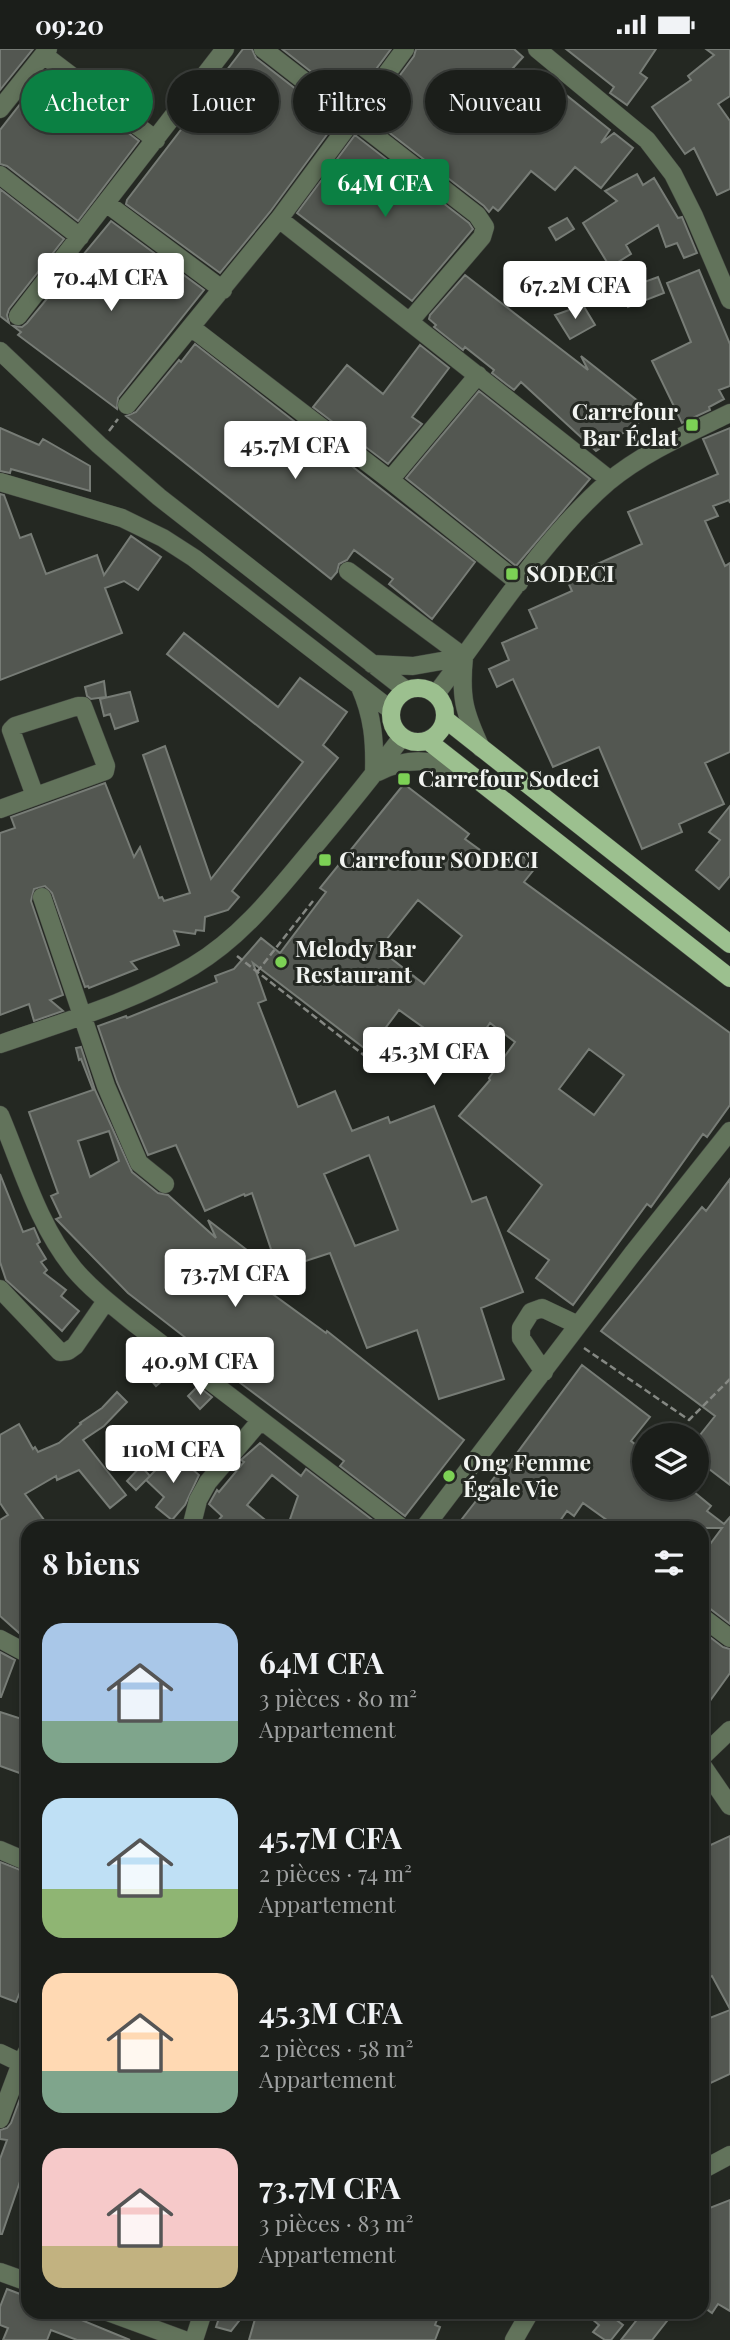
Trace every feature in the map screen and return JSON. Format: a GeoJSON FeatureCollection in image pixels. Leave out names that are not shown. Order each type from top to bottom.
{"type":"FeatureCollection","features":[{"type":"Feature","properties":{"kind":"main road"},"geometry":{"type":"LineString","coordinates":[[416,687],[436,694],[443,705],[445,719],[436,736],[428,741],[415,742],[402,737],[391,720],[391,710],[399,695],[416,687]]}},
{"type":"Feature","properties":{"kind":"main road"},"geometry":{"type":"LineString","coordinates":[[445,719],[730,944]]}},
{"type":"Feature","properties":{"kind":"main road"},"geometry":{"type":"LineString","coordinates":[[428,741],[730,978]]}},
{"type":"Feature","properties":{"kind":"street"},"geometry":{"type":"LineString","coordinates":[[18,316],[225,49]]}},
{"type":"Feature","properties":{"kind":"street"},"geometry":{"type":"LineString","coordinates":[[264,49],[293,72]]}},
{"type":"Feature","properties":{"kind":"street"},"geometry":{"type":"LineString","coordinates":[[389,70],[405,49]]}},
{"type":"Feature","properties":{"kind":"street"},"geometry":{"type":"LineString","coordinates":[[537,49],[647,140],[673,174],[730,299]]}},
{"type":"Feature","properties":{"kind":"street"},"geometry":{"type":"LineString","coordinates":[[0,109],[46,52],[156,140]]}},
{"type":"Feature","properties":{"kind":"street"},"geometry":{"type":"LineString","coordinates":[[127,405],[279,219],[341,133]]}},
{"type":"Feature","properties":{"kind":"street"},"geometry":{"type":"LineString","coordinates":[[371,133],[477,215],[485,227],[481,237],[410,321]]}},
{"type":"Feature","properties":{"kind":"street"},"geometry":{"type":"LineString","coordinates":[[0,175],[80,237]]}},
{"type":"Feature","properties":{"kind":"street"},"geometry":{"type":"LineString","coordinates":[[106,204],[223,290]]}},
{"type":"Feature","properties":{"kind":"street"},"geometry":{"type":"LineString","coordinates":[[279,219],[610,480]]}},
{"type":"Feature","properties":{"kind":"street"},"geometry":{"type":"LineString","coordinates":[[192,328],[519,583]]}},
{"type":"Feature","properties":{"kind":"street"},"geometry":{"type":"LineString","coordinates":[[0,351],[99,445],[210,538],[406,690]]}},
{"type":"Feature","properties":{"kind":"street"},"geometry":{"type":"LineString","coordinates":[[390,480],[478,375]]}},
{"type":"Feature","properties":{"kind":"street"},"geometry":{"type":"LineString","coordinates":[[436,694],[519,583],[572,519],[610,480],[655,451],[730,413]]}},
{"type":"Feature","properties":{"kind":"street"},"geometry":{"type":"LineString","coordinates":[[0,482],[122,518],[163,538],[194,558],[391,710]]}},
{"type":"Feature","properties":{"kind":"street"},"geometry":{"type":"LineString","coordinates":[[194,558],[210,538]]}},
{"type":"Feature","properties":{"kind":"street"},"geometry":{"type":"LineString","coordinates":[[348,571],[464,657]]}},
{"type":"Feature","properties":{"kind":"street"},"geometry":{"type":"LineString","coordinates":[[372,664],[412,666],[464,657]]}},
{"type":"Feature","properties":{"kind":"street"},"geometry":{"type":"LineString","coordinates":[[464,657],[461,684],[463,703],[481,748]]}},
{"type":"Feature","properties":{"kind":"street"},"geometry":{"type":"LineString","coordinates":[[360,687],[371,717],[375,745],[374,773]]}},
{"type":"Feature","properties":{"kind":"street"},"geometry":{"type":"LineString","coordinates":[[0,809],[105,771],[106,766],[83,706],[15,726],[11,730],[35,796]]}},
{"type":"Feature","properties":{"kind":"street"},"geometry":{"type":"LineString","coordinates":[[0,1044],[83,1016],[159,985],[224,945],[280,887],[402,737]]}},
{"type":"Feature","properties":{"kind":"street"},"geometry":{"type":"LineString","coordinates":[[374,773],[397,763],[413,760],[466,771]]}},
{"type":"Feature","properties":{"kind":"street"},"geometry":{"type":"LineString","coordinates":[[42,897],[106,1086],[139,1163],[165,1184]]}},
{"type":"Feature","properties":{"kind":"street"},"geometry":{"type":"LineString","coordinates":[[0,1115],[37,1208],[53,1240],[75,1270],[106,1301],[393,1521]]}},
{"type":"Feature","properties":{"kind":"street"},"geometry":{"type":"LineString","coordinates":[[429,1521],[730,1131]]}},
{"type":"Feature","properties":{"kind":"street"},"geometry":{"type":"LineString","coordinates":[[0,1289],[60,1352],[75,1346],[106,1301]]}},
{"type":"Feature","properties":{"kind":"street"},"geometry":{"type":"LineString","coordinates":[[544,1372],[521,1338],[521,1328],[531,1312],[542,1308],[573,1332]]}},
{"type":"Feature","properties":{"kind":"street"},"geometry":{"type":"LineString","coordinates":[[193,1521],[198,1500],[208,1482],[261,1420]]}},
{"type":"Feature","properties":{"kind":"street"},"geometry":{"type":"LineString","coordinates":[[709,1622],[730,1638]]}},
{"type":"Feature","properties":{"kind":"street"},"geometry":{"type":"LineString","coordinates":[[0,1639],[21,1650]]}},
{"type":"Feature","properties":{"kind":"street"},"geometry":{"type":"LineString","coordinates":[[709,1750],[730,1730]]}},
{"type":"Feature","properties":{"kind":"street"},"geometry":{"type":"LineString","coordinates":[[709,1774],[730,1806]]}},
{"type":"Feature","properties":{"kind":"street"},"geometry":{"type":"LineString","coordinates":[[0,1850],[21,1859]]}},
{"type":"Feature","properties":{"kind":"street"},"geometry":{"type":"LineString","coordinates":[[0,2053],[21,2056]]}},
{"type":"Feature","properties":{"kind":"street"},"geometry":{"type":"LineString","coordinates":[[0,2119],[21,2065]]}},
{"type":"Feature","properties":{"kind":"street"},"geometry":{"type":"LineString","coordinates":[[709,2161],[730,2155]]}},
{"type":"Feature","properties":{"kind":"street"},"geometry":{"type":"LineString","coordinates":[[0,2272],[21,2280]]}},
{"type":"Feature","properties":{"kind":"street"},"geometry":{"type":"LineString","coordinates":[[127,2319],[184,2340]]}},
{"type":"Feature","properties":{"kind":"street"},"geometry":{"type":"LineString","coordinates":[[194,2340],[201,2319]]}},
{"type":"Feature","properties":{"kind":"street"},"geometry":{"type":"LineString","coordinates":[[514,2340],[526,2319]]}},
{"type":"Feature","properties":{"kind":"path"},"geometry":{"type":"LineString","coordinates":[[99,445],[127,405]]}},
{"type":"Feature","properties":{"kind":"path"},"geometry":{"type":"LineString","coordinates":[[257,972],[313,901]]}},
{"type":"Feature","properties":{"kind":"path"},"geometry":{"type":"LineString","coordinates":[[241,959],[369,1059]]}},
{"type":"Feature","properties":{"kind":"path"},"geometry":{"type":"LineString","coordinates":[[573,1332],[689,1420],[730,1379]]}},
{"type":"Feature","properties":{"kind":"building"},"geometry":{"type":"Polygon","coordinates":[[[0,49],[33,49],[0,90],[0,49]]]}},
{"type":"Feature","properties":{"kind":"building"},"geometry":{"type":"Polygon","coordinates":[[[243,49],[252,49],[256,58],[271,70],[227,70],[243,49]]]}},
{"type":"Feature","properties":{"kind":"building"},"geometry":{"type":"Polygon","coordinates":[[[282,49],[391,49],[375,70],[309,70],[282,49]]]}},
{"type":"Feature","properties":{"kind":"building"},"geometry":{"type":"Polygon","coordinates":[[[416,49],[514,49],[523,57],[513,68],[515,70],[425,70],[425,133],[566,133],[566,95],[610,130],[601,143],[614,133],[633,148],[601,188],[575,167],[555,190],[531,171],[498,211],[493,207],[489,212],[390,133],[411,133],[411,70],[404,70],[416,49]]]}},
{"type":"Feature","properties":{"kind":"building"},"geometry":{"type":"Polygon","coordinates":[[[566,49],[656,49],[640,73],[647,78],[627,105],[610,93],[614,87],[566,49]]]}},
{"type":"Feature","properties":{"kind":"building"},"geometry":{"type":"Polygon","coordinates":[[[706,49],[730,49],[730,96],[718,104],[730,121],[730,189],[717,195],[694,148],[685,154],[652,107],[691,80],[688,76],[714,55],[706,49]]]}},
{"type":"Feature","properties":{"kind":"building"},"geometry":{"type":"Polygon","coordinates":[[[279,76],[293,87],[293,133],[328,133],[270,212],[220,273],[126,204],[178,133],[279,133],[279,76]]]}},
{"type":"Feature","properties":{"kind":"building"},"geometry":{"type":"Polygon","coordinates":[[[21,103],[21,133],[128,133],[139,141],[78,221],[7,166],[0,164],[0,130],[21,103]]]}},
{"type":"Feature","properties":{"kind":"building"},"geometry":{"type":"Polygon","coordinates":[[[355,135],[469,223],[473,229],[412,301],[297,213],[355,135]]]}},
{"type":"Feature","properties":{"kind":"building"},"geometry":{"type":"Polygon","coordinates":[[[637,174],[643,185],[654,178],[678,218],[682,217],[697,253],[684,258],[677,243],[666,247],[658,225],[626,245],[631,254],[610,267],[583,223],[617,201],[605,191],[637,174]]]}},
{"type":"Feature","properties":{"kind":"building"},"geometry":{"type":"Polygon","coordinates":[[[0,189],[64,239],[9,309],[9,323],[0,316],[0,189]]]}},
{"type":"Feature","properties":{"kind":"building"},"geometry":{"type":"Polygon","coordinates":[[[567,218],[574,229],[556,240],[549,228],[567,218]]]}},
{"type":"Feature","properties":{"kind":"building"},"geometry":{"type":"Polygon","coordinates":[[[111,221],[204,290],[118,398],[117,409],[18,335],[21,332],[13,326],[22,327],[27,323],[111,221]]]}},
{"type":"Feature","properties":{"kind":"building"},"geometry":{"type":"Polygon","coordinates":[[[699,270],[730,344],[730,386],[719,390],[724,399],[709,407],[710,410],[682,423],[652,361],[691,342],[667,283],[699,270]]]}},
{"type":"Feature","properties":{"kind":"building"},"geometry":{"type":"Polygon","coordinates":[[[564,273],[574,290],[549,305],[539,288],[564,273]]]}},
{"type":"Feature","properties":{"kind":"building"},"geometry":{"type":"Polygon","coordinates":[[[465,275],[588,370],[581,356],[653,413],[596,451],[521,382],[514,390],[465,347],[463,350],[434,327],[436,325],[429,319],[430,315],[465,275]]]}},
{"type":"Feature","properties":{"kind":"building"},"geometry":{"type":"Polygon","coordinates":[[[658,277],[664,293],[628,307],[622,290],[658,277]]]}},
{"type":"Feature","properties":{"kind":"building"},"geometry":{"type":"Polygon","coordinates":[[[583,305],[595,325],[570,339],[555,315],[583,305]]]}},
{"type":"Feature","properties":{"kind":"building"},"geometry":{"type":"Polygon","coordinates":[[[195,344],[475,562],[432,619],[389,584],[393,579],[354,550],[347,560],[339,564],[331,579],[126,416],[136,412],[195,344]]]}},
{"type":"Feature","properties":{"kind":"building"},"geometry":{"type":"Polygon","coordinates":[[[420,345],[449,368],[412,417],[422,424],[388,464],[313,407],[347,365],[383,394],[420,345]]]}},
{"type":"Feature","properties":{"kind":"building"},"geometry":{"type":"Polygon","coordinates":[[[479,391],[590,479],[516,566],[406,478],[479,391]]]}},
{"type":"Feature","properties":{"kind":"building"},"geometry":{"type":"Polygon","coordinates":[[[0,428],[39,445],[43,439],[90,466],[90,491],[11,469],[10,473],[0,471],[0,428]]]}},
{"type":"Feature","properties":{"kind":"building"},"geometry":{"type":"Polygon","coordinates":[[[730,428],[730,503],[729,500],[713,506],[718,516],[705,521],[725,566],[730,563],[730,752],[705,763],[724,804],[679,824],[682,832],[642,849],[599,747],[553,767],[513,679],[497,687],[489,669],[509,660],[502,643],[537,628],[529,610],[572,591],[566,578],[642,544],[628,512],[718,474],[703,439],[730,428]]]}},
{"type":"Feature","properties":{"kind":"building"},"geometry":{"type":"Polygon","coordinates":[[[0,494],[4,495],[20,538],[31,534],[46,574],[97,555],[104,575],[131,536],[161,557],[138,590],[124,581],[105,588],[122,633],[0,680],[0,494]]]}},
{"type":"Feature","properties":{"kind":"building"},"geometry":{"type":"Polygon","coordinates":[[[184,633],[278,707],[300,678],[347,712],[323,745],[338,758],[232,891],[239,897],[228,910],[205,917],[204,931],[196,930],[195,934],[174,931],[179,945],[131,962],[137,969],[89,988],[85,987],[52,893],[45,886],[34,889],[31,901],[63,995],[50,1000],[63,1011],[34,1021],[29,1004],[0,1015],[0,833],[15,828],[11,817],[105,783],[134,857],[140,847],[159,898],[162,897],[164,901],[190,893],[143,755],[165,746],[211,879],[303,762],[167,654],[184,633]]]}},
{"type":"Feature","properties":{"kind":"building"},"geometry":{"type":"Polygon","coordinates":[[[104,681],[106,697],[91,699],[87,696],[85,687],[104,681]]]}},
{"type":"Feature","properties":{"kind":"building"},"geometry":{"type":"Polygon","coordinates":[[[130,692],[138,721],[115,729],[110,714],[104,716],[100,699],[130,692]]]}},
{"type":"Feature","properties":{"kind":"building"},"geometry":{"type":"Polygon","coordinates":[[[404,784],[469,834],[465,839],[505,868],[517,852],[536,867],[524,882],[730,1033],[730,1105],[707,1137],[703,1134],[651,1207],[647,1204],[573,1305],[536,1278],[549,1260],[508,1231],[542,1185],[459,1116],[490,1080],[515,1042],[490,1023],[466,1058],[399,1010],[368,1051],[253,963],[266,1000],[258,1003],[298,1107],[335,1091],[352,1131],[388,1117],[390,1123],[434,1106],[472,1202],[486,1197],[523,1292],[481,1308],[504,1379],[439,1399],[417,1330],[367,1348],[330,1253],[278,1270],[252,1193],[205,1211],[176,1145],[148,1155],[117,1082],[98,1026],[126,1016],[127,1018],[217,982],[215,976],[234,969],[261,938],[280,953],[326,892],[320,888],[404,784]],[[418,900],[379,949],[424,984],[462,936],[418,900]],[[589,1049],[559,1089],[594,1115],[624,1075],[589,1049]],[[369,1155],[324,1174],[355,1246],[398,1230],[369,1155]]]}},
{"type":"Feature","properties":{"kind":"building"},"geometry":{"type":"Polygon","coordinates":[[[730,806],[730,876],[719,889],[696,870],[720,840],[709,832],[730,806]]]}},
{"type":"Feature","properties":{"kind":"building"},"geometry":{"type":"Polygon","coordinates":[[[81,1047],[95,1090],[132,1172],[158,1193],[168,1195],[216,1238],[208,1220],[274,1271],[252,1279],[326,1333],[327,1331],[464,1440],[405,1516],[340,1466],[344,1461],[203,1355],[204,1352],[128,1293],[56,1219],[61,1217],[51,1196],[58,1193],[29,1112],[93,1090],[76,1048],[81,1047]],[[109,1131],[78,1141],[90,1177],[119,1161],[109,1131]]]}},
{"type":"Feature","properties":{"kind":"building"},"geometry":{"type":"Polygon","coordinates":[[[0,1174],[23,1232],[34,1228],[40,1242],[37,1244],[46,1259],[41,1262],[47,1270],[44,1273],[66,1290],[61,1296],[79,1311],[62,1331],[6,1280],[0,1262],[0,1174]]]}},
{"type":"Feature","properties":{"kind":"building"},"geometry":{"type":"Polygon","coordinates":[[[730,1179],[730,1485],[709,1469],[709,1424],[715,1416],[601,1331],[702,1207],[706,1211],[730,1179]]]}},
{"type":"Feature","properties":{"kind":"building"},"geometry":{"type":"Polygon","coordinates":[[[145,1346],[176,1369],[156,1386],[133,1359],[145,1346]]]}},
{"type":"Feature","properties":{"kind":"building"},"geometry":{"type":"Polygon","coordinates":[[[582,1365],[650,1417],[645,1423],[632,1423],[632,1500],[704,1500],[711,1506],[707,1511],[724,1524],[730,1517],[730,1624],[709,1608],[709,1546],[722,1528],[709,1528],[709,1521],[608,1521],[583,1503],[574,1516],[567,1511],[560,1521],[460,1521],[500,1470],[503,1472],[582,1365]]]}},
{"type":"Feature","properties":{"kind":"building"},"geometry":{"type":"Polygon","coordinates":[[[198,1386],[212,1397],[200,1409],[188,1396],[198,1386]]]}},
{"type":"Feature","properties":{"kind":"building"},"geometry":{"type":"Polygon","coordinates":[[[117,1392],[127,1402],[104,1426],[83,1440],[126,1495],[110,1508],[79,1470],[57,1480],[56,1476],[25,1494],[45,1521],[21,1521],[21,1635],[0,1616],[0,1520],[8,1515],[0,1503],[0,1435],[19,1424],[33,1449],[35,1447],[38,1452],[59,1443],[80,1423],[102,1408],[117,1392]]]}},
{"type":"Feature","properties":{"kind":"building"},"geometry":{"type":"Polygon","coordinates":[[[222,1428],[232,1436],[224,1446],[214,1437],[222,1428]]]}},
{"type":"Feature","properties":{"kind":"building"},"geometry":{"type":"Polygon","coordinates":[[[260,1443],[301,1476],[306,1469],[374,1521],[289,1521],[298,1496],[272,1475],[247,1505],[266,1521],[218,1521],[222,1516],[209,1504],[217,1490],[219,1492],[244,1462],[241,1460],[260,1443]]]}},
{"type":"Feature","properties":{"kind":"building"},"geometry":{"type":"Polygon","coordinates":[[[172,1453],[188,1469],[190,1467],[199,1475],[185,1505],[172,1520],[156,1507],[164,1497],[146,1480],[172,1453]]]}},
{"type":"Feature","properties":{"kind":"building"},"geometry":{"type":"Polygon","coordinates":[[[141,1466],[150,1476],[136,1490],[127,1481],[141,1466]]]}},
{"type":"Feature","properties":{"kind":"building"},"geometry":{"type":"Polygon","coordinates":[[[709,1636],[730,1649],[730,1673],[709,1702],[709,1636]]]}},
{"type":"Feature","properties":{"kind":"building"},"geometry":{"type":"Polygon","coordinates":[[[0,1652],[15,1660],[1,1697],[0,1697],[0,1652]]]}},
{"type":"Feature","properties":{"kind":"building"},"geometry":{"type":"Polygon","coordinates":[[[0,1712],[21,1719],[21,1774],[0,1766],[0,1712]]]}},
{"type":"Feature","properties":{"kind":"building"},"geometry":{"type":"Polygon","coordinates":[[[730,1836],[730,2009],[712,1976],[709,1978],[709,1846],[730,1836]]]}},
{"type":"Feature","properties":{"kind":"building"},"geometry":{"type":"Polygon","coordinates":[[[0,1862],[21,1870],[21,1990],[16,2002],[0,1996],[0,1862]]]}},
{"type":"Feature","properties":{"kind":"building"},"geometry":{"type":"Polygon","coordinates":[[[730,2010],[730,2074],[709,2084],[709,2018],[730,2010]]]}},
{"type":"Feature","properties":{"kind":"building"},"geometry":{"type":"Polygon","coordinates":[[[21,2096],[21,2178],[0,2234],[0,2159],[7,2140],[0,2139],[0,2130],[11,2123],[21,2096]]]}},
{"type":"Feature","properties":{"kind":"building"},"geometry":{"type":"Polygon","coordinates":[[[730,2200],[730,2311],[718,2304],[712,2313],[709,2311],[709,2208],[730,2200]]]}},
{"type":"Feature","properties":{"kind":"building"},"geometry":{"type":"Polygon","coordinates":[[[7,2289],[21,2294],[21,2319],[79,2319],[130,2340],[77,2340],[51,2330],[47,2340],[3,2340],[8,2328],[0,2325],[0,2307],[7,2289]]]}},
{"type":"Feature","properties":{"kind":"building"},"geometry":{"type":"Polygon","coordinates":[[[219,2319],[240,2319],[231,2331],[216,2327],[219,2319]]]}},
{"type":"Feature","properties":{"kind":"building"},"geometry":{"type":"Polygon","coordinates":[[[255,2319],[437,2319],[435,2325],[440,2327],[435,2340],[249,2340],[255,2319]]]}},
{"type":"Feature","properties":{"kind":"building"},"geometry":{"type":"Polygon","coordinates":[[[592,2319],[615,2319],[623,2325],[611,2340],[605,2340],[593,2332],[599,2325],[592,2319]]]}},
{"type":"Feature","properties":{"kind":"building"},"geometry":{"type":"Polygon","coordinates":[[[638,2319],[668,2319],[652,2340],[621,2340],[638,2319]]]}},
{"type":"Feature","properties":{"kind":"place","name":"Carrefour Bar Éclat"},"geometry":{"type":"Point","coordinates":[692,425]}},
{"type":"Feature","properties":{"kind":"place","name":"SODECI"},"geometry":{"type":"Point","coordinates":[512,574]}},
{"type":"Feature","properties":{"kind":"place","name":"Carrefour Sodeci"},"geometry":{"type":"Point","coordinates":[404,779]}},
{"type":"Feature","properties":{"kind":"place","name":"Carrefour SODECI"},"geometry":{"type":"Point","coordinates":[325,860]}},
{"type":"Feature","properties":{"kind":"place","name":"Melody Bar Restaurant"},"geometry":{"type":"Point","coordinates":[281,962]}},
{"type":"Feature","properties":{"kind":"place","name":"Ong Femme Égale Vie"},"geometry":{"type":"Point","coordinates":[449,1476]}}]}
